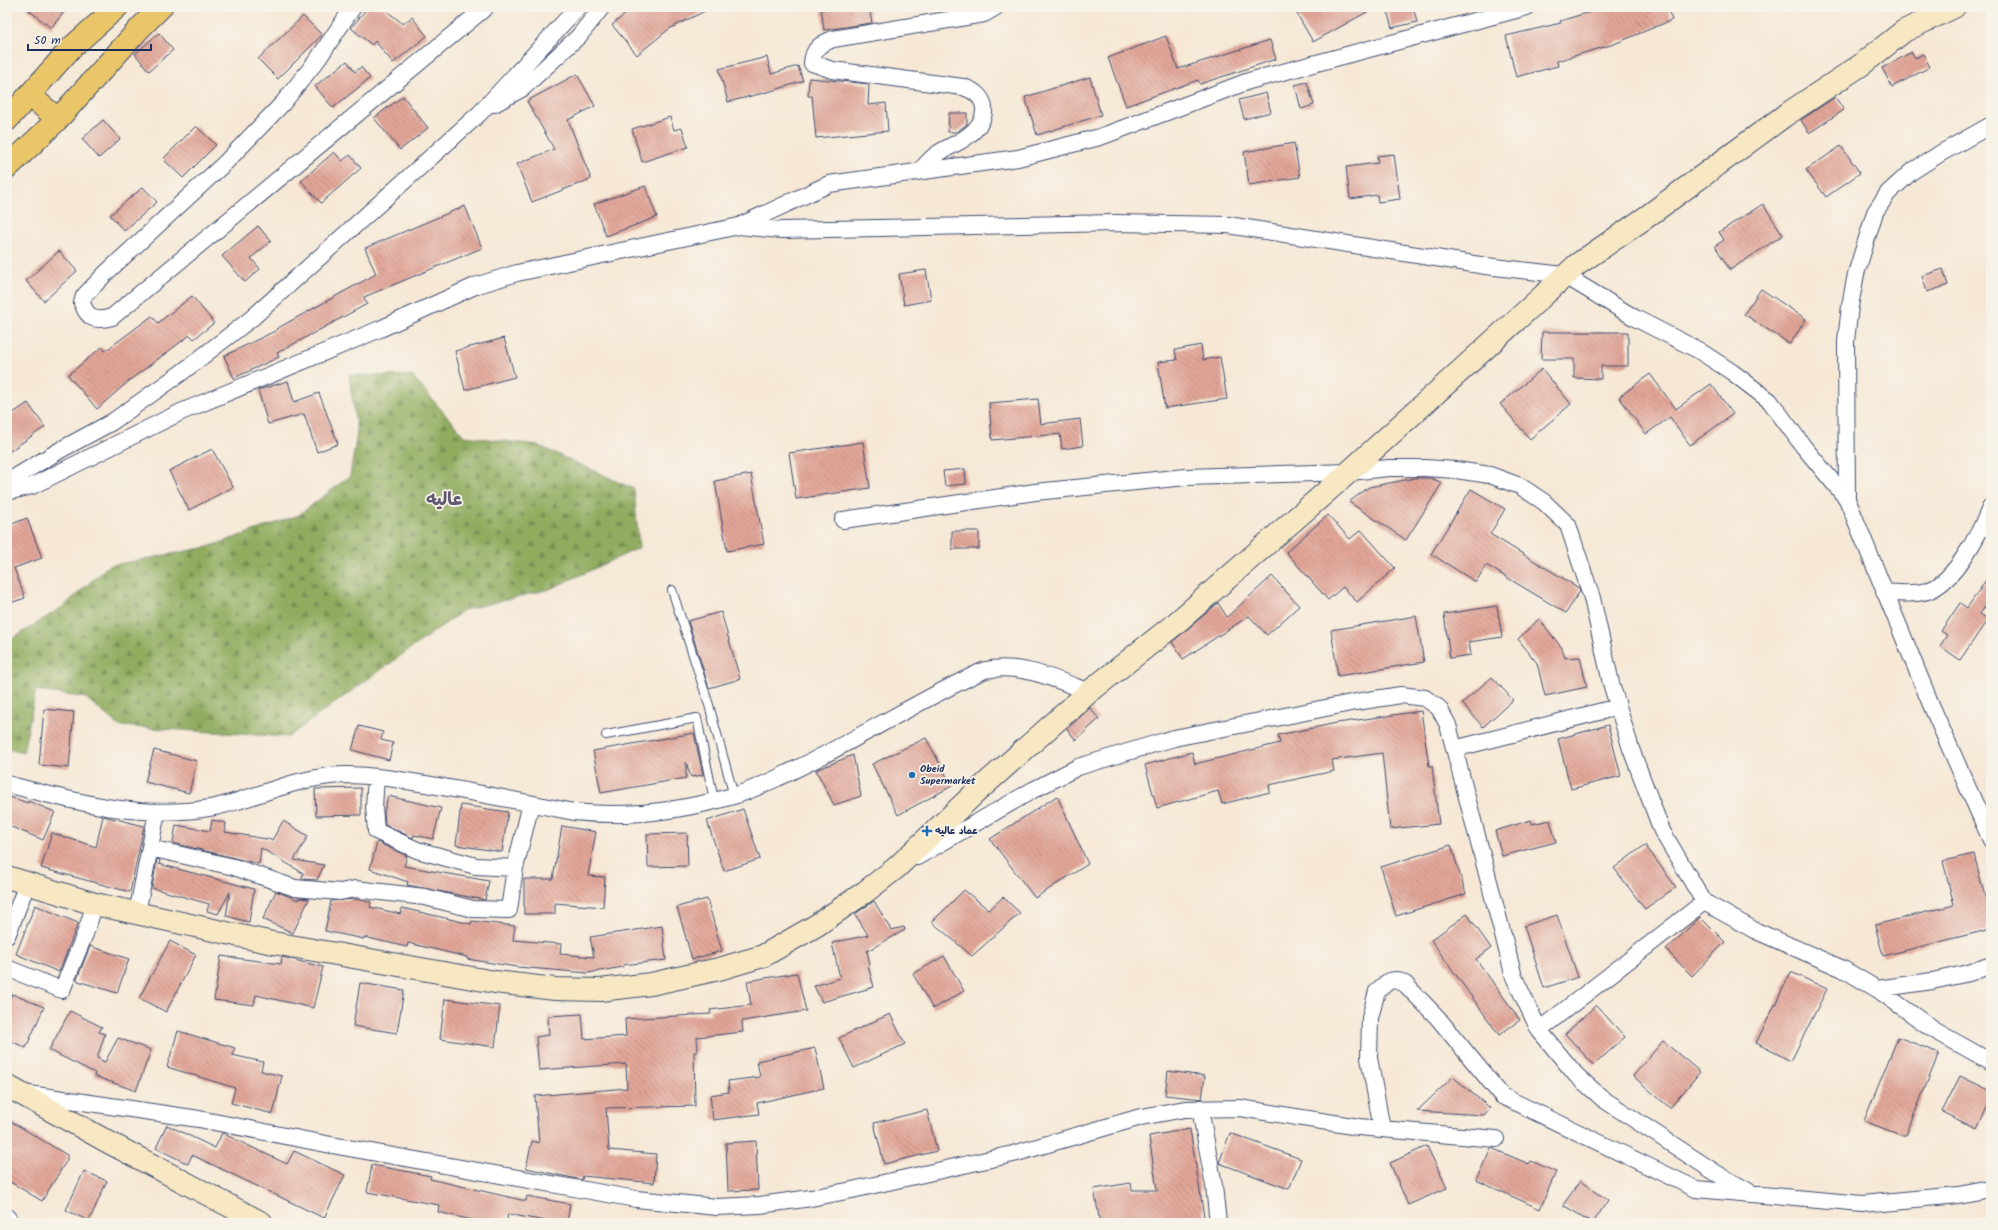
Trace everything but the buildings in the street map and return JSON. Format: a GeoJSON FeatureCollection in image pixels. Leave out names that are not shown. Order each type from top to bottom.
{"type":"FeatureCollection","features":[{"type":"Feature","properties":{"kind":"main road"},"geometry":{"type":"LineString","coordinates":[[7,120],[71,48],[117,7]]}},
{"type":"Feature","properties":{"kind":"main road"},"geometry":{"type":"LineString","coordinates":[[7,168],[58,119],[140,28],[162,7]]}},
{"type":"Feature","properties":{"kind":"main road"},"geometry":{"type":"LineString","coordinates":[[17,881],[95,904],[268,942],[495,982],[555,989],[600,990],[651,984],[719,969],[763,956],[817,925],[865,892],[896,868],[973,795],[1088,692],[1175,624],[1349,472],[1564,275],[1784,116],[1861,65],[1904,31],[1954,7]]}},
{"type":"Feature","properties":{"kind":"main road"},"geometry":{"type":"LineString","coordinates":[[29,95],[58,119]]}},
{"type":"Feature","properties":{"kind":"main road"},"geometry":{"type":"LineString","coordinates":[[14,1089],[110,1143],[262,1223]]}},
{"type":"Feature","properties":{"kind":"street"},"geometry":{"type":"LineString","coordinates":[[353,7],[318,59],[283,103],[226,162],[84,296],[82,303],[86,314],[93,319],[103,320],[112,317],[486,7]]}},
{"type":"Feature","properties":{"kind":"street"},"geometry":{"type":"LineString","coordinates":[[7,482],[62,449],[112,422],[181,373],[252,318],[480,113],[578,7]]}},
{"type":"Feature","properties":{"kind":"street"},"geometry":{"type":"LineString","coordinates":[[480,113],[523,88],[579,36],[602,7]]}},
{"type":"Feature","properties":{"kind":"street"},"geometry":{"type":"LineString","coordinates":[[920,171],[936,154],[968,136],[976,129],[984,112],[984,104],[981,97],[974,90],[963,87],[832,70],[812,63],[813,54],[820,45],[833,39],[984,14],[996,7]]}},
{"type":"Feature","properties":{"kind":"street"},"geometry":{"type":"LineString","coordinates":[[7,492],[32,486],[181,412],[380,329],[475,286],[517,273],[739,226],[829,184],[1018,158],[1100,137],[1249,81],[1527,7]]}},
{"type":"Feature","properties":{"kind":"street"},"geometry":{"type":"LineString","coordinates":[[1847,499],[1846,341],[1850,306],[1856,274],[1875,212],[1888,193],[1911,172],[1991,125]]}},
{"type":"Feature","properties":{"kind":"street"},"geometry":{"type":"LineString","coordinates":[[739,226],[781,230],[1114,222],[1228,225],[1472,264],[1564,275],[1634,318],[1698,350],[1732,372],[1770,401],[1803,446],[1847,499],[1932,707],[1991,840]]}},
{"type":"Feature","properties":{"kind":"street"},"geometry":{"type":"LineString","coordinates":[[843,520],[1035,492],[1186,477],[1349,472],[1389,468],[1456,470],[1490,475],[1520,486],[1544,502],[1568,525],[1592,598],[1611,683],[1631,749],[1662,831],[1704,902],[1754,930],[1843,969],[1877,989],[1934,1030],[1991,1062]]}},
{"type":"Feature","properties":{"kind":"street"},"geometry":{"type":"LineString","coordinates":[[1884,592],[1912,594],[1929,591],[1943,581],[1960,563],[1976,539],[1991,506]]}},
{"type":"Feature","properties":{"kind":"street"},"geometry":{"type":"LineString","coordinates":[[7,784],[86,805],[131,811],[177,812],[216,806],[315,777],[345,775],[391,778],[574,812],[604,815],[630,815],[676,808],[734,796],[825,755],[985,670],[1002,667],[1021,669],[1041,674],[1088,692]]}},
{"type":"Feature","properties":{"kind":"street"},"geometry":{"type":"LineString","coordinates":[[896,868],[1033,790],[1078,767],[1174,738],[1224,727],[1401,695],[1425,698],[1439,708],[1448,725],[1514,977],[1538,1030],[1576,1075],[1603,1099],[1716,1173],[1752,1193]]}},
{"type":"Feature","properties":{"kind":"street"},"geometry":{"type":"LineString","coordinates":[[1454,749],[1618,707]]}},
{"type":"Feature","properties":{"kind":"street"},"geometry":{"type":"LineString","coordinates":[[376,777],[374,807],[376,831],[417,850],[476,866],[515,868]]}},
{"type":"Feature","properties":{"kind":"street"},"geometry":{"type":"LineString","coordinates":[[150,848],[234,867],[295,888],[340,892],[355,889],[425,897],[474,909],[509,910],[515,868],[531,804]]}},
{"type":"Feature","properties":{"kind":"street"},"geometry":{"type":"LineString","coordinates":[[137,913],[156,812]]}},
{"type":"Feature","properties":{"kind":"street"},"geometry":{"type":"LineString","coordinates":[[7,936],[17,881]]}},
{"type":"Feature","properties":{"kind":"street"},"geometry":{"type":"LineString","coordinates":[[1538,1030],[1704,902]]}},
{"type":"Feature","properties":{"kind":"street"},"geometry":{"type":"LineString","coordinates":[[7,968],[62,990],[86,934],[95,904]]}},
{"type":"Feature","properties":{"kind":"street"},"geometry":{"type":"LineString","coordinates":[[1877,989],[1954,976],[1991,965]]}},
{"type":"Feature","properties":{"kind":"street"},"geometry":{"type":"LineString","coordinates":[[1382,1129],[1369,1058],[1370,1018],[1377,991],[1389,981],[1397,980],[1405,984],[1438,1017],[1502,1096],[1696,1189],[1862,1204],[1958,1195],[1991,1189]]}},
{"type":"Feature","properties":{"kind":"street"},"geometry":{"type":"LineString","coordinates":[[14,1089],[199,1119],[326,1144],[636,1199],[717,1207],[760,1205],[811,1198],[1013,1154],[1141,1117],[1200,1108],[1240,1108],[1382,1129],[1496,1139]]}},
{"type":"Feature","properties":{"kind":"street"},"geometry":{"type":"LineString","coordinates":[[1200,1108],[1214,1186],[1218,1223]]}},
{"type":"Feature","properties":{"kind":"street"},"geometry":{"type":"LineString","coordinates":[[7,1217],[11,1223]]}},
{"type":"Feature","properties":{"kind":"lane"},"geometry":{"type":"LineString","coordinates":[[672,590],[709,705],[734,796]]}},
{"type":"Feature","properties":{"kind":"lane"},"geometry":{"type":"LineString","coordinates":[[606,735],[697,718],[714,800]]}},
{"type":"Feature","properties":{"kind":"green space"},"geometry":{"type":"Polygon","coordinates":[[[349,375],[412,376],[464,436],[537,445],[634,489],[639,548],[550,589],[464,610],[288,737],[119,726],[86,698],[36,690],[23,753],[7,749],[7,642],[64,606],[108,566],[208,547],[299,515],[350,476],[357,433],[349,375]]]}},
{"type":"Feature","properties":{"kind":"place","name":"Obeid Supermarket"},"geometry":{"type":"Point","coordinates":[912,775]}},
{"type":"Feature","properties":{"kind":"place","name":"عماد عاليه"},"geometry":{"type":"Point","coordinates":[927,831]}},
{"type":"Feature","properties":{"kind":"district","name":"عاليه"},"geometry":{"type":"Point","coordinates":[444,500]}}]}
